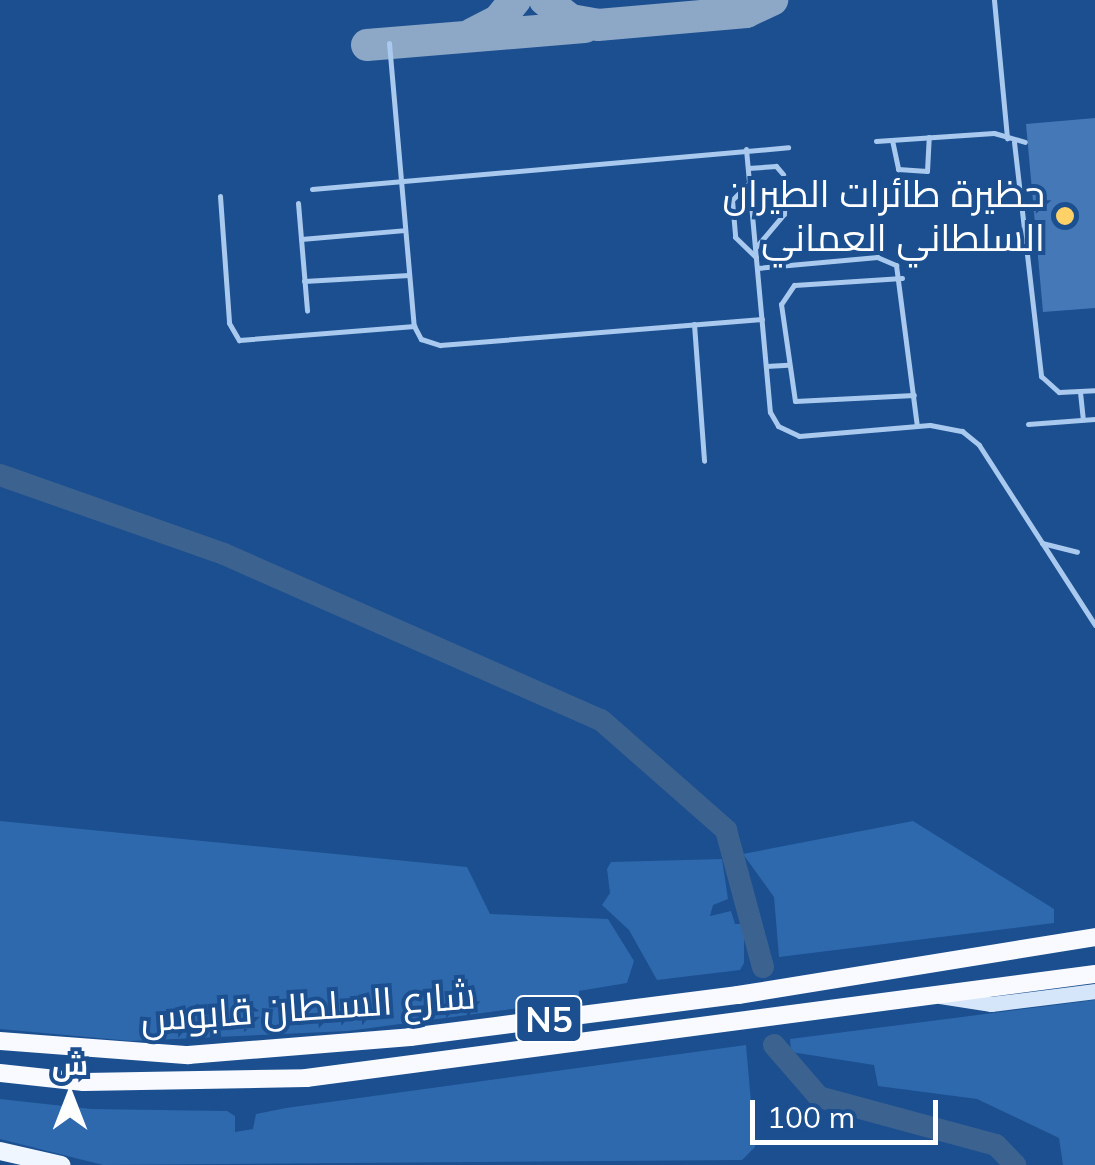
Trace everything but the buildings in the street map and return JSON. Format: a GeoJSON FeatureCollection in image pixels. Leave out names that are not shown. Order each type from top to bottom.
{"type":"FeatureCollection","features":[{"type":"Feature","properties":{"kind":"highway","name":"شارع السلطان قابوس"},"geometry":{"type":"LineString","coordinates":[[0,1041],[188,1055],[410,1037],[738,995],[1095,937]]}},
{"type":"Feature","properties":{"kind":"highway","name":"شارع السلطان قابوس"},"geometry":{"type":"LineString","coordinates":[[0,1073],[84,1082],[306,1078],[1095,974]]}},
{"type":"Feature","properties":{"kind":"main road"},"geometry":{"type":"LineString","coordinates":[[940,996],[991,1004],[1095,991]]}},
{"type":"Feature","properties":{"kind":"main road"},"geometry":{"type":"LineString","coordinates":[[0,1151],[61,1165]]}},
{"type":"Feature","properties":{"kind":"lane"},"geometry":{"type":"LineString","coordinates":[[994,0],[1042,376],[1053,390],[1095,390]]}},
{"type":"Feature","properties":{"kind":"lane"},"geometry":{"type":"LineString","coordinates":[[389,43],[414,326],[435,345],[762,319]]}},
{"type":"Feature","properties":{"kind":"lane"},"geometry":{"type":"LineString","coordinates":[[876,141],[994,133],[1026,142]]}},
{"type":"Feature","properties":{"kind":"lane"},"geometry":{"type":"LineString","coordinates":[[892,140],[898,169],[927,171],[928,138]]}},
{"type":"Feature","properties":{"kind":"lane"},"geometry":{"type":"LineString","coordinates":[[312,189],[788,146]]}},
{"type":"Feature","properties":{"kind":"lane"},"geometry":{"type":"LineString","coordinates":[[746,149],[770,412],[791,434],[918,426],[952,427],[971,437],[1094,623]]}},
{"type":"Feature","properties":{"kind":"lane"},"geometry":{"type":"LineString","coordinates":[[748,168],[776,166],[783,174]]}},
{"type":"Feature","properties":{"kind":"lane"},"geometry":{"type":"LineString","coordinates":[[750,182],[732,200],[735,236],[756,257]]}},
{"type":"Feature","properties":{"kind":"lane"},"geometry":{"type":"LineString","coordinates":[[756,247],[784,214],[784,194]]}},
{"type":"Feature","properties":{"kind":"lane"},"geometry":{"type":"LineString","coordinates":[[220,196],[230,327],[239,340],[414,326]]}},
{"type":"Feature","properties":{"kind":"lane"},"geometry":{"type":"LineString","coordinates":[[298,203],[307,312]]}},
{"type":"Feature","properties":{"kind":"lane"},"geometry":{"type":"LineString","coordinates":[[301,239],[405,230]]}},
{"type":"Feature","properties":{"kind":"lane"},"geometry":{"type":"LineString","coordinates":[[758,268],[877,257],[891,260],[902,278],[918,426]]}},
{"type":"Feature","properties":{"kind":"lane"},"geometry":{"type":"LineString","coordinates":[[304,281],[409,275]]}},
{"type":"Feature","properties":{"kind":"lane"},"geometry":{"type":"LineString","coordinates":[[902,278],[789,287],[781,304],[792,397],[800,404],[914,395]]}},
{"type":"Feature","properties":{"kind":"lane"},"geometry":{"type":"LineString","coordinates":[[694,324],[704,461]]}},
{"type":"Feature","properties":{"kind":"lane"},"geometry":{"type":"LineString","coordinates":[[766,366],[788,365]]}},
{"type":"Feature","properties":{"kind":"lane"},"geometry":{"type":"LineString","coordinates":[[1080,392],[1083,420]]}},
{"type":"Feature","properties":{"kind":"lane"},"geometry":{"type":"LineString","coordinates":[[1028,424],[1095,419]]}},
{"type":"Feature","properties":{"kind":"lane"},"geometry":{"type":"LineString","coordinates":[[1042,543],[1077,552]]}},
{"type":"Feature","properties":{"kind":"shaded area"},"geometry":{"type":"Polygon","coordinates":[[[0,821],[467,867],[490,914],[608,919],[634,961],[627,983],[579,991],[579,1000],[348,1031],[131,1041],[0,1029],[0,821]]]}},
{"type":"Feature","properties":{"kind":"shaded area"},"geometry":{"type":"Polygon","coordinates":[[[913,821],[1054,909],[1054,923],[779,957],[774,897],[743,854],[913,821]]]}},
{"type":"Feature","properties":{"kind":"shaded area"},"geometry":{"type":"Polygon","coordinates":[[[722,859],[728,899],[713,905],[710,916],[731,911],[735,924],[744,924],[744,963],[740,970],[657,980],[629,930],[602,905],[610,893],[607,869],[611,862],[722,859]]]}},
{"type":"Feature","properties":{"kind":"shaded area"},"geometry":{"type":"Polygon","coordinates":[[[1095,1000],[1095,1165],[1063,1165],[1059,1138],[977,1099],[878,1086],[874,1065],[791,1052],[790,1039],[1095,1000]]]}},
{"type":"Feature","properties":{"kind":"shaded area"},"geometry":{"type":"Polygon","coordinates":[[[746,1045],[755,1147],[742,1160],[103,1165],[0,1139],[0,1099],[91,1109],[227,1111],[235,1116],[235,1132],[253,1129],[256,1114],[286,1108],[746,1045]]]}},
{"type":"Feature","properties":{"kind":"waterway"},"geometry":{"type":"LineString","coordinates":[[0,475],[224,554],[601,720],[726,830],[763,967]]}},
{"type":"Feature","properties":{"kind":"waterway"},"geometry":{"type":"LineString","coordinates":[[774,1045],[819,1097],[996,1145],[1015,1165]]}},
{"type":"Feature","properties":{"kind":"taxiway"},"geometry":{"type":"LineString","coordinates":[[472,34],[498,21],[515,0]]}},
{"type":"Feature","properties":{"kind":"taxiway"},"geometry":{"type":"LineString","coordinates":[[545,0],[571,20],[598,25],[746,12],[772,0]]}},
{"type":"Feature","properties":{"kind":"taxiway"},"geometry":{"type":"LineString","coordinates":[[367,45],[584,27]]}},
{"type":"Feature","properties":{"kind":"place","name":"حظيرة طائرات الطيران السلطاني العماني"},"geometry":{"type":"Point","coordinates":[1065,216]}}]}
